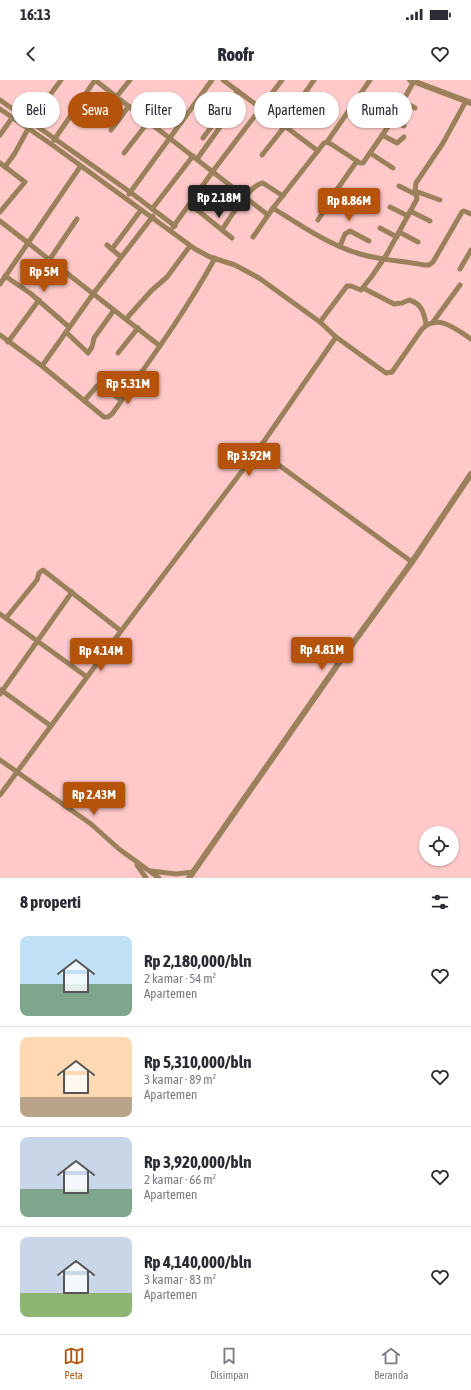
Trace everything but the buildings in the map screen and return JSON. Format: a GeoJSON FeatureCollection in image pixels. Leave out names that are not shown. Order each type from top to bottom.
{"type":"FeatureCollection","features":[{"type":"Feature","properties":{"kind":"street"},"geometry":{"type":"LineString","coordinates":[[52,92],[61,80]]}},
{"type":"Feature","properties":{"kind":"street"},"geometry":{"type":"LineString","coordinates":[[53,142],[95,80],[112,92]]}},
{"type":"Feature","properties":{"kind":"street"},"geometry":{"type":"LineString","coordinates":[[120,92],[130,80]]}},
{"type":"Feature","properties":{"kind":"street"},"geometry":{"type":"LineString","coordinates":[[128,195],[212,80]]}},
{"type":"Feature","properties":{"kind":"street"},"geometry":{"type":"LineString","coordinates":[[224,80],[254,102]]}},
{"type":"Feature","properties":{"kind":"street"},"geometry":{"type":"LineString","coordinates":[[273,92],[282,80]]}},
{"type":"Feature","properties":{"kind":"street"},"geometry":{"type":"LineString","coordinates":[[306,92],[314,80]]}},
{"type":"Feature","properties":{"kind":"street"},"geometry":{"type":"LineString","coordinates":[[253,237],[273,208],[318,150],[324,143],[327,142],[370,80]]}},
{"type":"Feature","properties":{"kind":"street"},"geometry":{"type":"LineString","coordinates":[[320,322],[347,286],[361,290],[372,276],[398,235],[417,199],[416,184],[469,102],[415,81],[408,92]]}},
{"type":"Feature","properties":{"kind":"street"},"geometry":{"type":"LineString","coordinates":[[203,138],[238,91]]}},
{"type":"Feature","properties":{"kind":"street"},"geometry":{"type":"LineString","coordinates":[[0,100],[12,110]]}},
{"type":"Feature","properties":{"kind":"street"},"geometry":{"type":"LineString","coordinates":[[111,130],[130,106],[123,101]]}},
{"type":"Feature","properties":{"kind":"street"},"geometry":{"type":"LineString","coordinates":[[0,110],[12,118],[0,135]]}},
{"type":"Feature","properties":{"kind":"street"},"geometry":{"type":"LineString","coordinates":[[172,229],[254,116]]}},
{"type":"Feature","properties":{"kind":"street"},"geometry":{"type":"LineString","coordinates":[[0,212],[25,182],[2,166],[14,153],[25,128]]}},
{"type":"Feature","properties":{"kind":"street"},"geometry":{"type":"LineString","coordinates":[[34,128],[128,195],[141,210],[172,229]]}},
{"type":"Feature","properties":{"kind":"street"},"geometry":{"type":"LineString","coordinates":[[34,128],[53,142],[80,167],[154,211],[190,246],[215,258],[235,265],[259,278],[320,322],[336,337],[386,373],[392,372],[426,324],[433,322],[443,323],[451,326],[471,339]]}},
{"type":"Feature","properties":{"kind":"street"},"geometry":{"type":"LineString","coordinates":[[124,153],[144,128]]}},
{"type":"Feature","properties":{"kind":"street"},"geometry":{"type":"LineString","coordinates":[[158,128],[268,215]]}},
{"type":"Feature","properties":{"kind":"street"},"geometry":{"type":"LineString","coordinates":[[42,366],[93,294],[152,218],[154,211],[219,128]]}},
{"type":"Feature","properties":{"kind":"street"},"geometry":{"type":"LineString","coordinates":[[262,155],[282,128]]}},
{"type":"Feature","properties":{"kind":"street"},"geometry":{"type":"LineString","coordinates":[[288,128],[318,150]]}},
{"type":"Feature","properties":{"kind":"street"},"geometry":{"type":"LineString","coordinates":[[327,142],[360,163],[363,163],[387,128]]}},
{"type":"Feature","properties":{"kind":"street"},"geometry":{"type":"LineString","coordinates":[[382,135],[397,143],[404,137]]}},
{"type":"Feature","properties":{"kind":"street"},"geometry":{"type":"LineString","coordinates":[[370,153],[393,168]]}},
{"type":"Feature","properties":{"kind":"street"},"geometry":{"type":"LineString","coordinates":[[318,220],[338,188],[358,161]]}},
{"type":"Feature","properties":{"kind":"street"},"geometry":{"type":"LineString","coordinates":[[0,284],[80,167]]}},
{"type":"Feature","properties":{"kind":"street"},"geometry":{"type":"LineString","coordinates":[[222,230],[245,197],[256,185],[263,183],[283,196]]}},
{"type":"Feature","properties":{"kind":"street"},"geometry":{"type":"LineString","coordinates":[[399,186],[440,200]]}},
{"type":"Feature","properties":{"kind":"street"},"geometry":{"type":"LineString","coordinates":[[190,204],[232,238]]}},
{"type":"Feature","properties":{"kind":"street"},"geometry":{"type":"LineString","coordinates":[[273,208],[314,233],[340,246],[361,254],[424,265],[429,265],[433,262],[462,212],[464,211],[471,214]]}},
{"type":"Feature","properties":{"kind":"street"},"geometry":{"type":"LineString","coordinates":[[390,208],[430,221]]}},
{"type":"Feature","properties":{"kind":"street"},"geometry":{"type":"LineString","coordinates":[[112,249],[141,210]]}},
{"type":"Feature","properties":{"kind":"street"},"geometry":{"type":"LineString","coordinates":[[50,259],[77,219]]}},
{"type":"Feature","properties":{"kind":"street"},"geometry":{"type":"LineString","coordinates":[[0,220],[160,346]]}},
{"type":"Feature","properties":{"kind":"street"},"geometry":{"type":"LineString","coordinates":[[380,228],[418,242]]}},
{"type":"Feature","properties":{"kind":"street"},"geometry":{"type":"LineString","coordinates":[[340,246],[345,234],[350,231],[369,241]]}},
{"type":"Feature","properties":{"kind":"street"},"geometry":{"type":"LineString","coordinates":[[107,245],[122,257]]}},
{"type":"Feature","properties":{"kind":"street"},"geometry":{"type":"LineString","coordinates":[[126,319],[151,291],[167,277],[190,246]]}},
{"type":"Feature","properties":{"kind":"street"},"geometry":{"type":"LineString","coordinates":[[460,270],[471,250]]}},
{"type":"Feature","properties":{"kind":"street"},"geometry":{"type":"LineString","coordinates":[[0,335],[42,366],[104,417],[108,417],[160,346],[200,286],[215,258]]}},
{"type":"Feature","properties":{"kind":"street"},"geometry":{"type":"LineString","coordinates":[[56,274],[60,267]]}},
{"type":"Feature","properties":{"kind":"street"},"geometry":{"type":"LineString","coordinates":[[5,276],[39,300],[69,327]]}},
{"type":"Feature","properties":{"kind":"street"},"geometry":{"type":"LineString","coordinates":[[433,322],[460,285]]}},
{"type":"Feature","properties":{"kind":"street"},"geometry":{"type":"LineString","coordinates":[[363,288],[394,304],[409,300],[416,303],[422,309],[426,324]]}},
{"type":"Feature","properties":{"kind":"street"},"geometry":{"type":"LineString","coordinates":[[8,342],[39,300]]}},
{"type":"Feature","properties":{"kind":"street"},"geometry":{"type":"LineString","coordinates":[[66,332],[88,352],[92,347],[94,338],[114,310]]}},
{"type":"Feature","properties":{"kind":"street"},"geometry":{"type":"LineString","coordinates":[[118,353],[138,328]]}},
{"type":"Feature","properties":{"kind":"street"},"geometry":{"type":"LineString","coordinates":[[0,795],[121,631],[258,450],[336,337]]}},
{"type":"Feature","properties":{"kind":"street"},"geometry":{"type":"LineString","coordinates":[[84,400],[97,386],[102,387],[121,400]]}},
{"type":"Feature","properties":{"kind":"street"},"geometry":{"type":"LineString","coordinates":[[258,450],[412,562]]}},
{"type":"Feature","properties":{"kind":"street"},"geometry":{"type":"LineString","coordinates":[[189,878],[339,663],[412,562],[471,474]]}},
{"type":"Feature","properties":{"kind":"street"},"geometry":{"type":"LineString","coordinates":[[6,618],[37,580],[41,570],[72,592],[121,631]]}},
{"type":"Feature","properties":{"kind":"street"},"geometry":{"type":"LineString","coordinates":[[51,726],[1,691],[72,592]]}},
{"type":"Feature","properties":{"kind":"street"},"geometry":{"type":"LineString","coordinates":[[0,614],[87,677]]}},
{"type":"Feature","properties":{"kind":"street"},"geometry":{"type":"LineString","coordinates":[[0,760],[90,824],[158,878]]}},
{"type":"Feature","properties":{"kind":"street"},"geometry":{"type":"LineString","coordinates":[[136,862],[146,878]]}},
{"type":"Feature","properties":{"kind":"street"},"geometry":{"type":"LineString","coordinates":[[147,870],[176,874],[193,872]]}}]}
